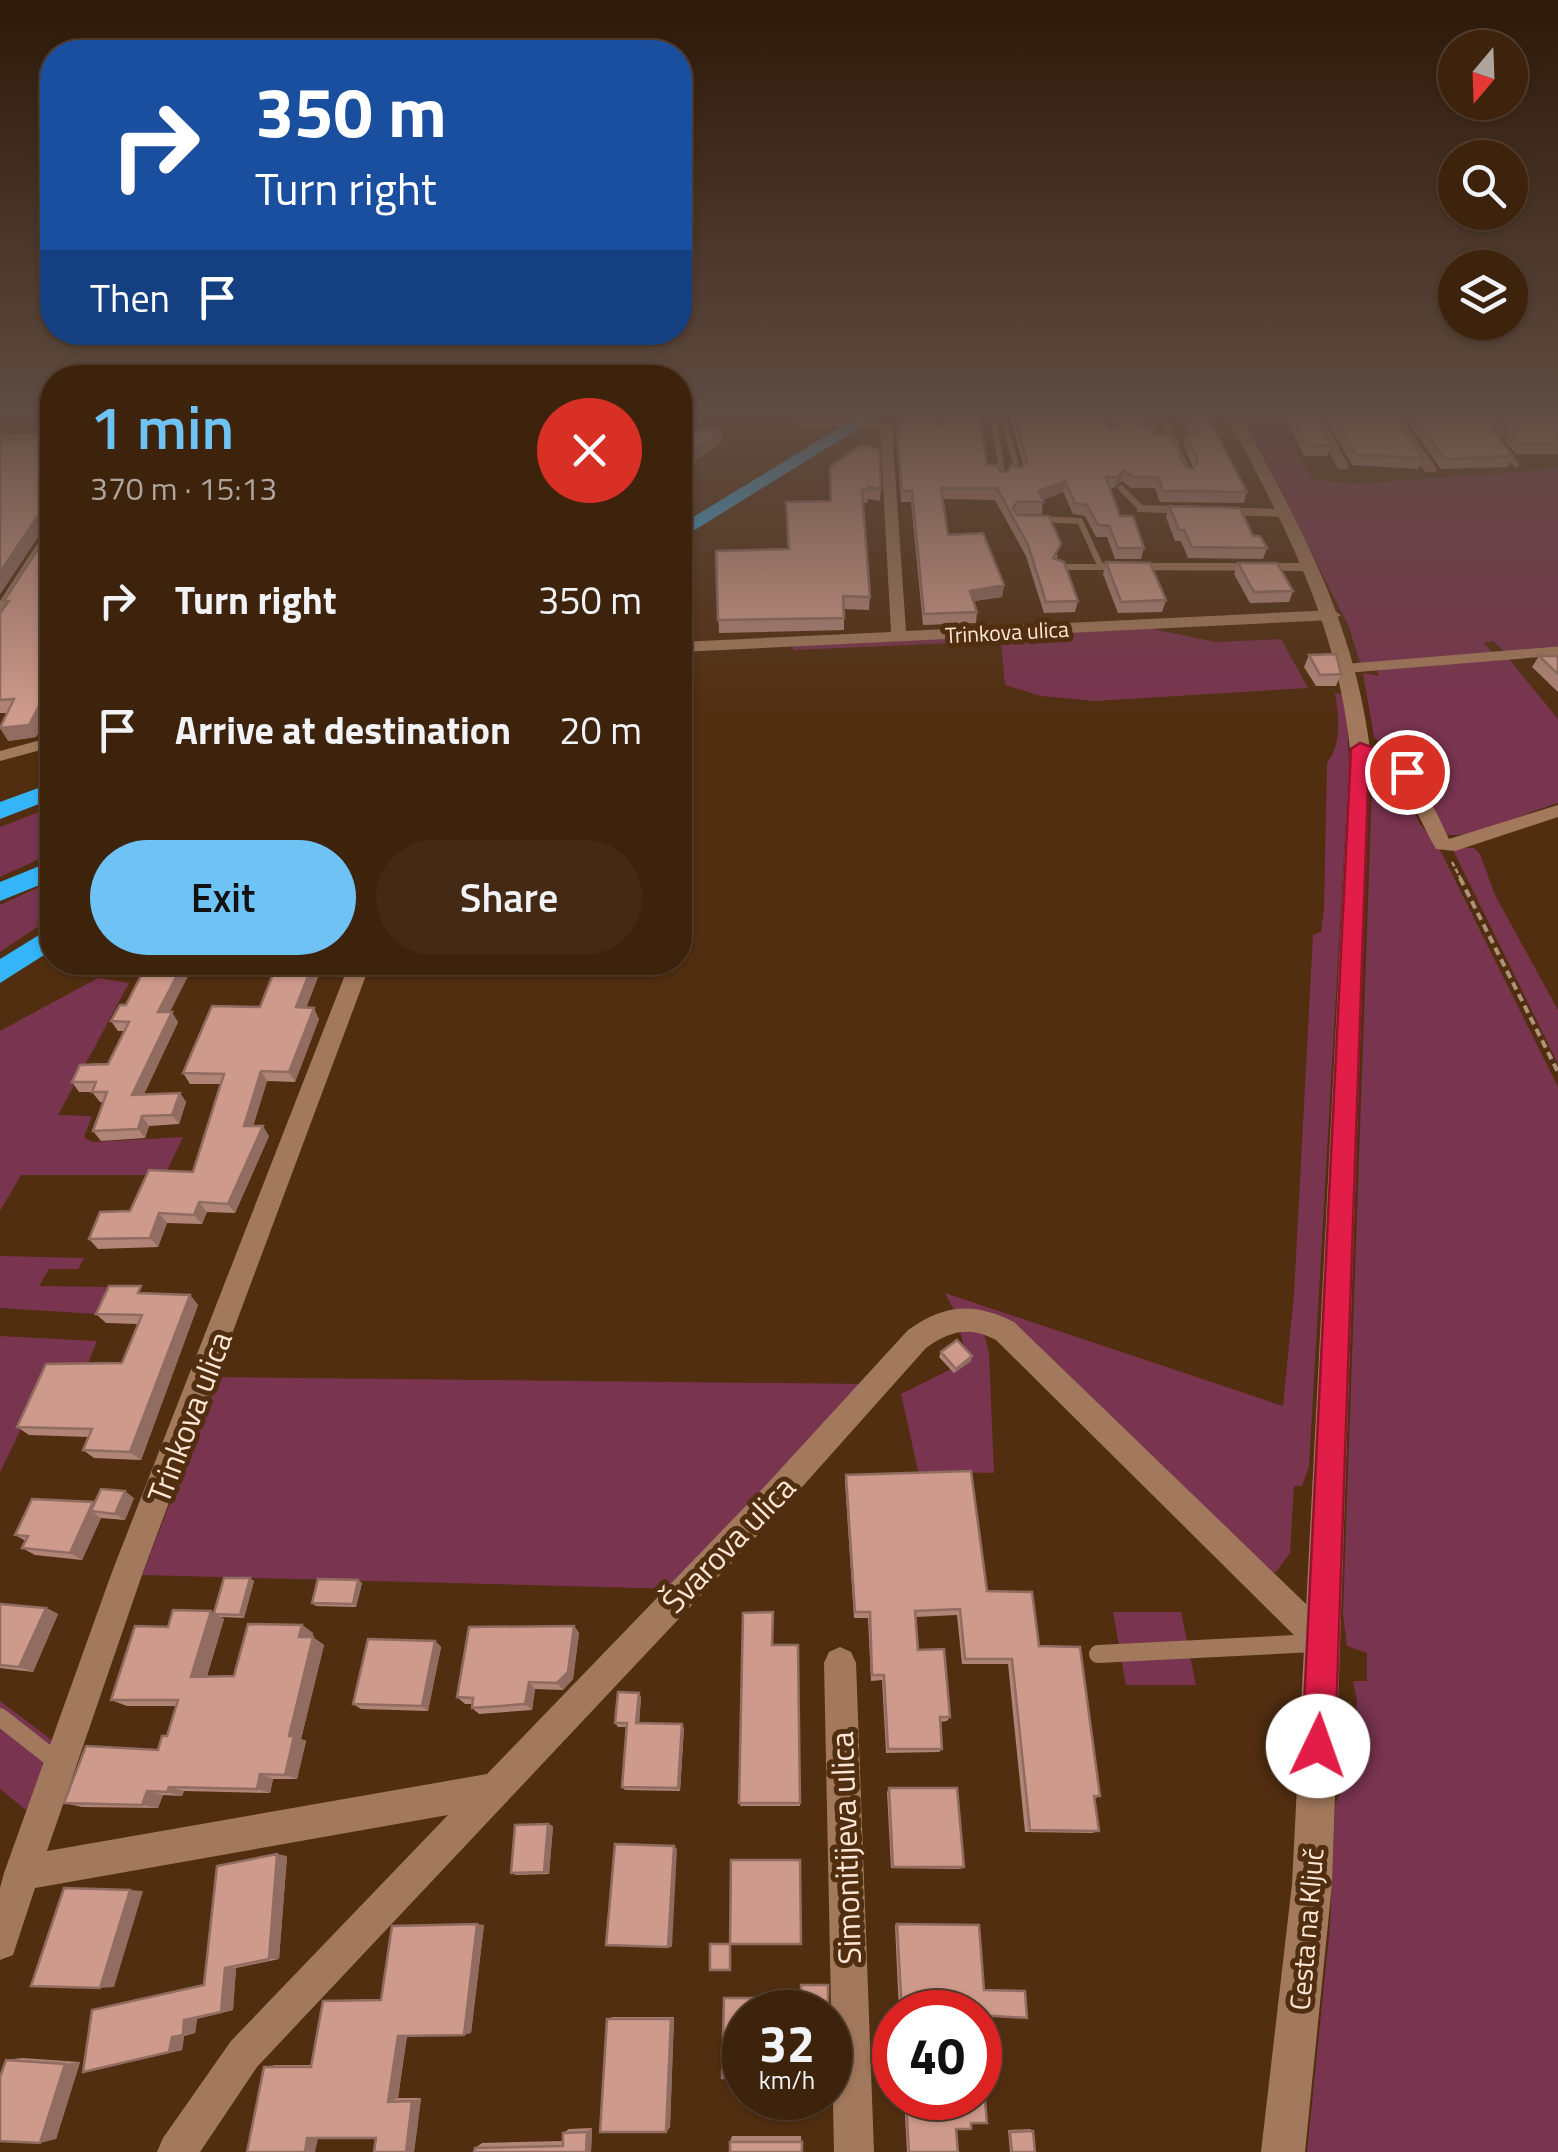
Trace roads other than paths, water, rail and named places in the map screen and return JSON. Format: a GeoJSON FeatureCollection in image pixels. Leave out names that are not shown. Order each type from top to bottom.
{"type":"FeatureCollection","features":[{"type":"Feature","properties":{"kind":"highway"},"geometry":{"type":"LineString","coordinates":[[692,527],[713,513]]}},
{"type":"Feature","properties":{"kind":"highway"},"geometry":{"type":"LineString","coordinates":[[0,792],[40,780]]}},
{"type":"Feature","properties":{"kind":"highway"},"geometry":{"type":"LineString","coordinates":[[0,810],[40,795]]}},
{"type":"Feature","properties":{"kind":"highway"},"geometry":{"type":"LineString","coordinates":[[0,892],[40,875]]}},
{"type":"Feature","properties":{"kind":"highway"},"geometry":{"type":"LineString","coordinates":[[0,973],[40,945]]}},
{"type":"Feature","properties":{"kind":"street"},"geometry":{"type":"LineString","coordinates":[[891,513],[899,637]]}},
{"type":"Feature","properties":{"kind":"street"},"geometry":{"type":"LineString","coordinates":[[1263,513],[1283,514]]}},
{"type":"Feature","properties":{"kind":"street","name":"Cesta na Ključ"},"geometry":{"type":"LineString","coordinates":[[1282,2152],[1312,1884],[1360,749],[1351,668],[1333,615],[1283,514]]}},
{"type":"Feature","properties":{"kind":"street"},"geometry":{"type":"LineString","coordinates":[[0,614],[40,551]]}},
{"type":"Feature","properties":{"kind":"street"},"geometry":{"type":"LineString","coordinates":[[1101,567],[1310,566]]}},
{"type":"Feature","properties":{"kind":"street","name":"Trinkova ulica"},"geometry":{"type":"LineString","coordinates":[[692,646],[1333,615]]}},
{"type":"Feature","properties":{"kind":"street"},"geometry":{"type":"LineString","coordinates":[[0,756],[40,745]]}},
{"type":"Feature","properties":{"kind":"street"},"geometry":{"type":"LineString","coordinates":[[1360,749],[1389,759],[1407,772],[1449,845],[1558,811]]}},
{"type":"Feature","properties":{"kind":"street","name":"Trinkova ulica"},"geometry":{"type":"LineString","coordinates":[[0,1942],[60,1764],[357,975]]}},
{"type":"Feature","properties":{"kind":"street","name":"Švarova ulica"},"geometry":{"type":"LineString","coordinates":[[178,2152],[244,2054],[776,1495],[917,1340],[940,1322],[960,1316],[1005,1331],[1323,1642]]}},
{"type":"Feature","properties":{"kind":"street","name":"Simonitijeva ulica"},"geometry":{"type":"LineString","coordinates":[[840,1663],[854,2152]]}},
{"type":"Feature","properties":{"kind":"street"},"geometry":{"type":"LineString","coordinates":[[21,1874],[492,1790]]}},
{"type":"Feature","properties":{"kind":"lane"},"geometry":{"type":"LineString","coordinates":[[1018,520],[1080,521],[1086,526],[1101,567],[1057,567]]}},
{"type":"Feature","properties":{"kind":"lane"},"geometry":{"type":"LineString","coordinates":[[1351,668],[1558,651]]}},
{"type":"Feature","properties":{"kind":"lane"},"geometry":{"type":"LineString","coordinates":[[1098,1654],[1323,1642]]}},
{"type":"Feature","properties":{"kind":"lane"},"geometry":{"type":"LineString","coordinates":[[0,1718],[60,1764]]}}]}
